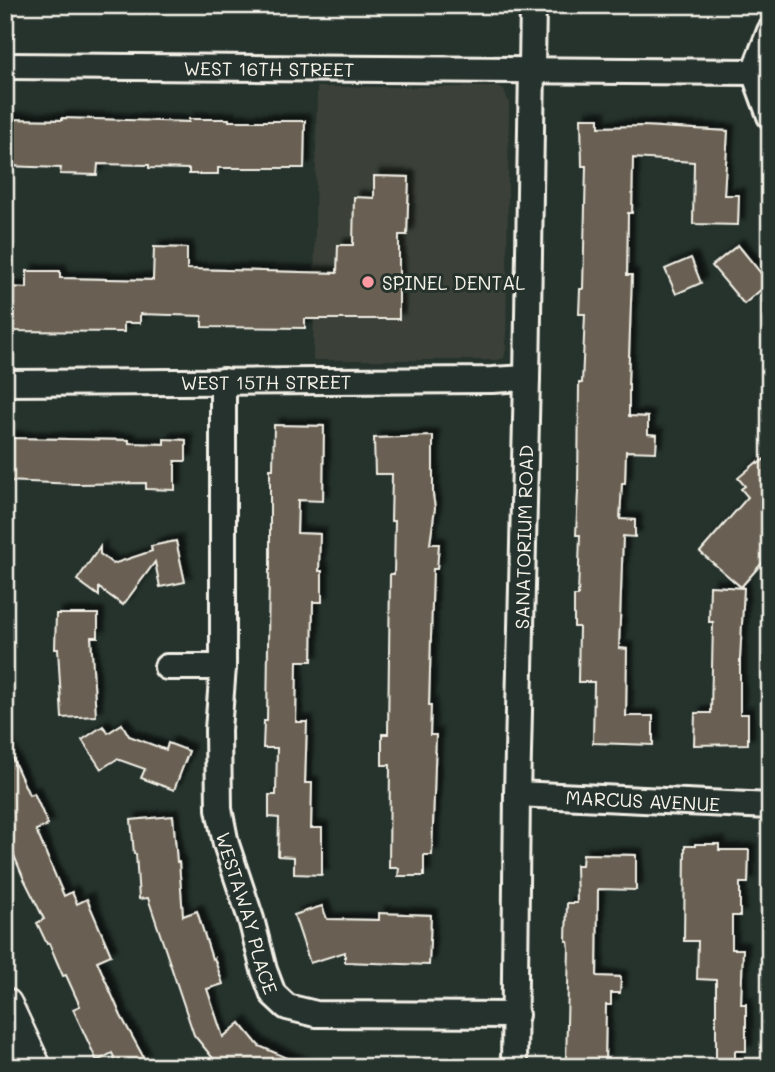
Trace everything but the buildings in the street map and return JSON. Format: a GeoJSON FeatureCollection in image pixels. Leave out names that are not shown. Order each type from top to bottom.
{"type":"FeatureCollection","features":[{"type":"Feature","properties":{"kind":"main road"},"geometry":{"type":"LineString","coordinates":[[5,1005],[20,1050]]}},
{"type":"Feature","properties":{"kind":"street","name":"SANATORIUM ROAD"},"geometry":{"type":"LineString","coordinates":[[514,1067],[533,5]]}},
{"type":"Feature","properties":{"kind":"street"},"geometry":{"type":"LineString","coordinates":[[770,31],[754,72],[770,116]]}},
{"type":"Feature","properties":{"kind":"street","name":"WEST 16TH STREET"},"geometry":{"type":"LineString","coordinates":[[5,66],[754,72]]}},
{"type":"Feature","properties":{"kind":"street","name":"WEST 15TH STREET"},"geometry":{"type":"LineString","coordinates":[[5,383],[527,378]]}},
{"type":"Feature","properties":{"kind":"street","name":"WESTAWAY PLACE"},"geometry":{"type":"LineString","coordinates":[[223,381],[223,667],[218,730],[219,809],[226,844],[273,994],[287,1007],[316,1014],[516,1015]]}},
{"type":"Feature","properties":{"kind":"street"},"geometry":{"type":"LineString","coordinates":[[167,667],[223,667]]}},
{"type":"Feature","properties":{"kind":"street","name":"MARCUS AVENUE"},"geometry":{"type":"LineString","coordinates":[[517,794],[770,806]]}},
{"type":"Feature","properties":{"kind":"shaded area"},"geometry":{"type":"Polygon","coordinates":[[[317,87],[497,87],[504,90],[509,103],[504,358],[313,360],[317,87]]]}},
{"type":"Feature","properties":{"kind":"place","name":"SPINEL DENTAL"},"geometry":{"type":"Point","coordinates":[368,282]}}]}
